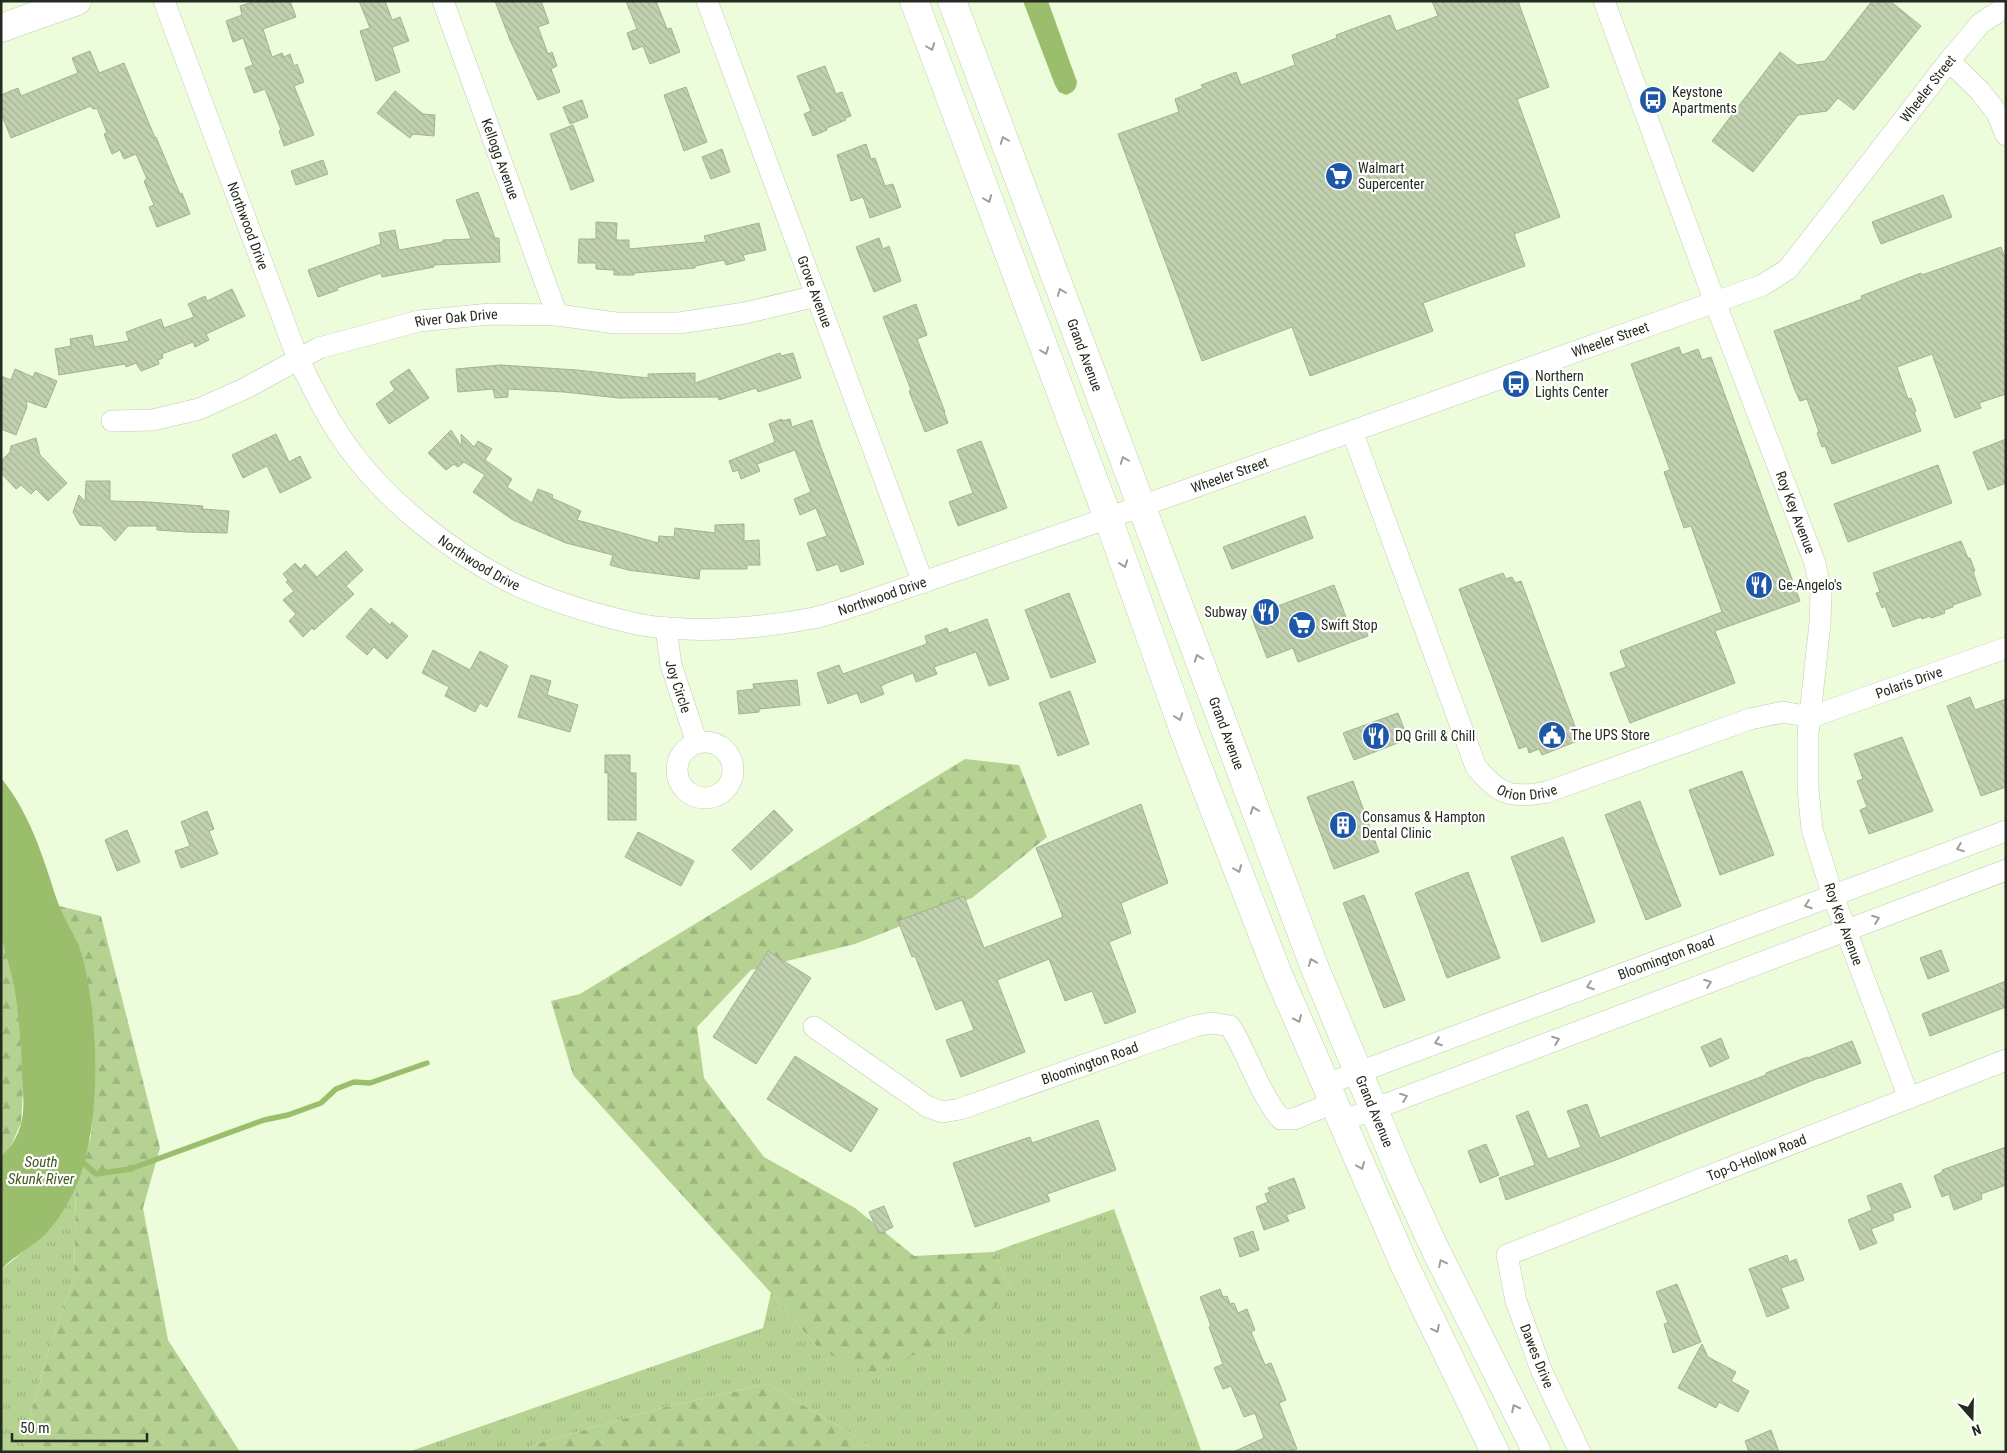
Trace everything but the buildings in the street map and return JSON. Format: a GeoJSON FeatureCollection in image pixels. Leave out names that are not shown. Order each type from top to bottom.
{"type":"FeatureCollection","features":[{"type":"Feature","properties":{"kind":"main road"},"geometry":{"type":"LineString","coordinates":[[1,28],[77,1]]}},
{"type":"Feature","properties":{"kind":"main road"},"geometry":{"type":"LineString","coordinates":[[914,1],[1108,518],[1185,734],[1278,974],[1411,1279],[1495,1452]]}},
{"type":"Feature","properties":{"kind":"main road","name":"Grand Avenue"},"geometry":{"type":"LineString","coordinates":[[952,1],[1264,837],[1314,966],[1436,1251],[1537,1452]]}},
{"type":"Feature","properties":{"kind":"street","name":"Northwood Drive"},"geometry":{"type":"LineString","coordinates":[[164,1],[298,359],[322,407],[351,451],[410,514],[441,538],[506,580],[538,595],[618,620],[666,628],[712,630],[815,618],[923,583],[1108,518]]}},
{"type":"Feature","properties":{"kind":"street","name":"Kellogg Avenue"},"geometry":{"type":"LineString","coordinates":[[442,1],[558,316]]}},
{"type":"Feature","properties":{"kind":"street","name":"Grove Avenue"},"geometry":{"type":"LineString","coordinates":[[707,1],[923,583]]}},
{"type":"Feature","properties":{"kind":"street","name":"Roy Key Avenue"},"geometry":{"type":"LineString","coordinates":[[1604,1],[1715,302],[1815,563],[1821,594],[1808,734],[1808,789],[1811,821],[1833,896],[1909,1098]]}},
{"type":"Feature","properties":{"kind":"street","name":"Wheeler Street"},"geometry":{"type":"LineString","coordinates":[[1108,518],[1763,286],[1788,269],[1949,61],[1981,23],[2006,7]]}},
{"type":"Feature","properties":{"kind":"street"},"geometry":{"type":"LineString","coordinates":[[1949,61],[1980,90],[1998,113],[2006,135]]}},
{"type":"Feature","properties":{"kind":"street","name":"River Oak Drive"},"geometry":{"type":"LineString","coordinates":[[112,421],[153,420],[199,409],[246,388],[319,348],[419,321],[490,314],[558,316],[616,323],[679,323],[746,313],[816,296]]}},
{"type":"Feature","properties":{"kind":"street","name":"Orion Drive"},"geometry":{"type":"LineString","coordinates":[[1352,431],[1476,767],[1488,782],[1505,793],[1525,796],[1547,792],[1750,719],[1783,712],[1811,717]]}},
{"type":"Feature","properties":{"kind":"street","name":"Joy Circle"},"geometry":{"type":"LineString","coordinates":[[666,628],[671,665],[697,743]]}},
{"type":"Feature","properties":{"kind":"street","name":"Polaris Drive"},"geometry":{"type":"LineString","coordinates":[[1811,717],[2006,648]]}},
{"type":"Feature","properties":{"kind":"street","name":"Bloomington Road"},"geometry":{"type":"LineString","coordinates":[[814,1027],[928,1108],[943,1112],[960,1109],[1195,1026],[1212,1023],[1230,1026],[1241,1043],[1270,1106],[1281,1119],[1294,1119],[1335,1102],[1358,1072],[2006,831]]}},
{"type":"Feature","properties":{"kind":"street","name":"Bloomington Road"},"geometry":{"type":"LineString","coordinates":[[1335,1102],[1374,1109],[2006,870]]}},
{"type":"Feature","properties":{"kind":"street","name":"Top-O-Hollow Road"},"geometry":{"type":"LineString","coordinates":[[1507,1255],[2006,1060]]}},
{"type":"Feature","properties":{"kind":"street","name":"Dawes Drive"},"geometry":{"type":"LineString","coordinates":[[1507,1255],[1516,1301],[1542,1372],[1580,1452]]}},
{"type":"Feature","properties":{"kind":"green space"},"geometry":{"type":"Polygon","coordinates":[[[965,759],[1019,765],[1047,837],[972,898],[855,944],[751,970],[697,1027],[704,1078],[764,1157],[855,1208],[914,1256],[993,1252],[1011,1289],[975,1329],[869,1374],[819,1349],[771,1293],[573,1075],[551,1001],[580,994],[965,759]]]}},
{"type":"Feature","properties":{"kind":"green space"},"geometry":{"type":"Polygon","coordinates":[[[59,906],[101,916],[160,1148],[143,1208],[168,1340],[240,1452],[20,1452],[49,1349],[74,1278],[76,1187],[91,1136],[94,1083],[82,958],[59,906]]]}},
{"type":"Feature","properties":{"kind":"green space"},"geometry":{"type":"Polygon","coordinates":[[[1,938],[9,961],[20,1020],[23,1090],[21,1123],[9,1150],[1,1156],[1,938]]]}},
{"type":"Feature","properties":{"kind":"green space"},"geometry":{"type":"Polygon","coordinates":[[[76,1187],[74,1278],[49,1349],[20,1452],[1,1452],[1,1270],[50,1229],[76,1187]]]}},
{"type":"Feature","properties":{"kind":"green space"},"geometry":{"type":"Polygon","coordinates":[[[1114,1209],[1201,1450],[1184,1452],[875,1452],[849,1432],[767,1384],[665,1407],[535,1444],[524,1452],[408,1452],[763,1328],[771,1293],[819,1349],[1011,1289],[993,1252],[1114,1209]]]}},
{"type":"Feature","properties":{"kind":"green space"},"geometry":{"type":"Polygon","coordinates":[[[767,1384],[849,1432],[875,1452],[524,1452],[535,1444],[665,1407],[767,1384]]]}},
{"type":"Feature","properties":{"kind":"water"},"geometry":{"type":"Polygon","coordinates":[[[1023,1],[1048,1],[1077,82],[1075,89],[1066,95],[1059,92],[1055,85],[1023,1]]]}},
{"type":"Feature","properties":{"kind":"water","name":"South Skunk River"},"geometry":{"type":"Polygon","coordinates":[[[1,778],[20,806],[35,836],[60,907],[81,952],[92,1013],[95,1043],[95,1074],[94,1105],[90,1134],[84,1162],[74,1192],[57,1220],[45,1235],[1,1270],[1,1156],[11,1146],[18,1133],[23,1113],[23,1101],[21,1042],[17,1007],[11,973],[1,938],[1,778]]]}},
{"type":"Feature","properties":{"kind":"waterway"},"geometry":{"type":"LineString","coordinates":[[79,1159],[96,1174],[130,1169],[264,1120],[288,1115],[321,1103],[336,1089],[354,1082],[370,1083],[427,1063]]}},
{"type":"Feature","properties":{"kind":"place","name":"Keystone Apartments"},"geometry":{"type":"Point","coordinates":[1653,100]}},
{"type":"Feature","properties":{"kind":"place","name":"Walmart Supercenter"},"geometry":{"type":"Point","coordinates":[1339,176]}},
{"type":"Feature","properties":{"kind":"place","name":"Northern Lights Center"},"geometry":{"type":"Point","coordinates":[1516,384]}},
{"type":"Feature","properties":{"kind":"place","name":"Ge-Angelo's"},"geometry":{"type":"Point","coordinates":[1759,585]}},
{"type":"Feature","properties":{"kind":"place","name":"Subway"},"geometry":{"type":"Point","coordinates":[1266,612]}},
{"type":"Feature","properties":{"kind":"place","name":"Swift Stop"},"geometry":{"type":"Point","coordinates":[1302,625]}},
{"type":"Feature","properties":{"kind":"place","name":"The UPS Store"},"geometry":{"type":"Point","coordinates":[1552,735]}},
{"type":"Feature","properties":{"kind":"place","name":"DQ Grill & Chill"},"geometry":{"type":"Point","coordinates":[1376,736]}},
{"type":"Feature","properties":{"kind":"place","name":"Consamus & Hampton Dental Clinic"},"geometry":{"type":"Point","coordinates":[1343,825]}}]}
